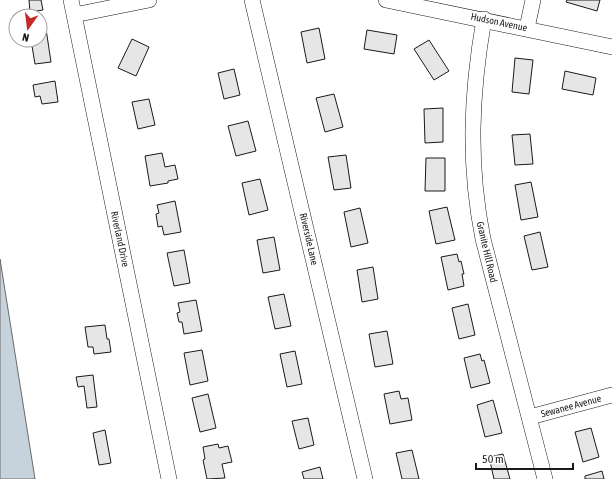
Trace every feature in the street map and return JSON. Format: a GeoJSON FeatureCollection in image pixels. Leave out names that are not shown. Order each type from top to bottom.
{"type":"FeatureCollection","features":[{"type":"Feature","properties":{"kind":"street"},"geometry":{"type":"LineString","coordinates":[[72,7],[149,0]]}},
{"type":"Feature","properties":{"kind":"street","name":"Riverside Lane"},"geometry":{"type":"LineString","coordinates":[[252,0],[364,479]]}},
{"type":"Feature","properties":{"kind":"street","name":"Hudson Avenue"},"geometry":{"type":"LineString","coordinates":[[386,0],[484,19],[612,47]]}},
{"type":"Feature","properties":{"kind":"street"},"geometry":{"type":"LineString","coordinates":[[527,28],[533,0]]}},
{"type":"Feature","properties":{"kind":"street","name":"Riverland Drive"},"geometry":{"type":"LineString","coordinates":[[72,7],[169,479]]}},
{"type":"Feature","properties":{"kind":"street","name":"Granite Hill Road"},"geometry":{"type":"LineString","coordinates":[[484,19],[474,82],[472,143],[475,197],[483,239],[545,479]]}},
{"type":"Feature","properties":{"kind":"street","name":"Sewanee Avenue"},"geometry":{"type":"LineString","coordinates":[[530,417],[612,395]]}},
{"type":"Feature","properties":{"kind":"shaded area"},"geometry":{"type":"Polygon","coordinates":[[[0,259],[35,479],[0,479],[0,259]]]}},
{"type":"Feature","properties":{"kind":"building"},"geometry":{"type":"Polygon","coordinates":[[[29,0],[41,0],[43,8],[30,8],[29,0]]]}},
{"type":"Feature","properties":{"kind":"building"},"geometry":{"type":"Polygon","coordinates":[[[567,0],[600,0],[597,11],[566,2],[567,0]]]}},
{"type":"Feature","properties":{"kind":"building"},"geometry":{"type":"Polygon","coordinates":[[[319,28],[325,59],[307,63],[301,32],[319,28]]]}},
{"type":"Feature","properties":{"kind":"building"},"geometry":{"type":"Polygon","coordinates":[[[367,30],[397,35],[394,54],[364,49],[367,30]]]}},
{"type":"Feature","properties":{"kind":"building"},"geometry":{"type":"Polygon","coordinates":[[[132,39],[149,47],[136,76],[118,68],[132,39]]]}},
{"type":"Feature","properties":{"kind":"building"},"geometry":{"type":"Polygon","coordinates":[[[429,40],[449,71],[434,80],[414,49],[429,40]]]}},
{"type":"Feature","properties":{"kind":"building"},"geometry":{"type":"Polygon","coordinates":[[[48,42],[51,62],[35,64],[32,48],[48,48],[48,42]]]}},
{"type":"Feature","properties":{"kind":"building"},"geometry":{"type":"Polygon","coordinates":[[[515,58],[533,60],[529,94],[512,92],[515,58]]]}},
{"type":"Feature","properties":{"kind":"building"},"geometry":{"type":"Polygon","coordinates":[[[234,69],[240,95],[224,99],[218,73],[234,69]]]}},
{"type":"Feature","properties":{"kind":"building"},"geometry":{"type":"Polygon","coordinates":[[[565,71],[596,78],[593,95],[562,89],[565,71]]]}},
{"type":"Feature","properties":{"kind":"building"},"geometry":{"type":"Polygon","coordinates":[[[55,81],[58,102],[42,104],[40,96],[35,97],[33,85],[55,81]]]}},
{"type":"Feature","properties":{"kind":"building"},"geometry":{"type":"Polygon","coordinates":[[[334,94],[343,127],[325,132],[316,98],[334,94]]]}},
{"type":"Feature","properties":{"kind":"building"},"geometry":{"type":"Polygon","coordinates":[[[149,99],[155,125],[138,129],[132,102],[149,99]]]}},
{"type":"Feature","properties":{"kind":"building"},"geometry":{"type":"Polygon","coordinates":[[[443,108],[443,142],[425,143],[424,109],[443,108]]]}},
{"type":"Feature","properties":{"kind":"building"},"geometry":{"type":"Polygon","coordinates":[[[248,121],[256,151],[236,156],[228,126],[248,121]]]}},
{"type":"Feature","properties":{"kind":"building"},"geometry":{"type":"Polygon","coordinates":[[[530,134],[533,164],[515,165],[512,135],[530,134]]]}},
{"type":"Feature","properties":{"kind":"building"},"geometry":{"type":"Polygon","coordinates":[[[162,153],[165,167],[175,165],[178,179],[168,181],[168,183],[150,186],[145,156],[162,153]]]}},
{"type":"Feature","properties":{"kind":"building"},"geometry":{"type":"Polygon","coordinates":[[[346,155],[351,188],[334,190],[328,157],[346,155]]]}},
{"type":"Feature","properties":{"kind":"building"},"geometry":{"type":"Polygon","coordinates":[[[426,158],[445,158],[445,191],[425,191],[426,158]]]}},
{"type":"Feature","properties":{"kind":"building"},"geometry":{"type":"Polygon","coordinates":[[[260,179],[268,210],[249,215],[242,183],[260,179]]]}},
{"type":"Feature","properties":{"kind":"building"},"geometry":{"type":"Polygon","coordinates":[[[531,182],[538,217],[521,220],[515,185],[531,182]]]}},
{"type":"Feature","properties":{"kind":"building"},"geometry":{"type":"Polygon","coordinates":[[[175,201],[181,232],[164,235],[162,226],[158,227],[156,214],[159,213],[157,205],[175,201]]]}},
{"type":"Feature","properties":{"kind":"building"},"geometry":{"type":"Polygon","coordinates":[[[447,207],[455,240],[436,244],[429,211],[447,207]]]}},
{"type":"Feature","properties":{"kind":"building"},"geometry":{"type":"Polygon","coordinates":[[[360,208],[368,243],[351,247],[344,212],[360,208]]]}},
{"type":"Feature","properties":{"kind":"building"},"geometry":{"type":"Polygon","coordinates":[[[540,232],[548,267],[532,270],[524,236],[540,232]]]}},
{"type":"Feature","properties":{"kind":"building"},"geometry":{"type":"Polygon","coordinates":[[[274,237],[280,270],[263,273],[257,240],[274,237]]]}},
{"type":"Feature","properties":{"kind":"building"},"geometry":{"type":"Polygon","coordinates":[[[184,250],[190,283],[174,286],[167,253],[184,250]]]}},
{"type":"Feature","properties":{"kind":"building"},"geometry":{"type":"Polygon","coordinates":[[[457,254],[459,262],[461,261],[464,274],[462,274],[464,286],[448,290],[441,257],[457,254]]]}},
{"type":"Feature","properties":{"kind":"building"},"geometry":{"type":"Polygon","coordinates":[[[373,267],[378,299],[362,302],[357,270],[373,267]]]}},
{"type":"Feature","properties":{"kind":"building"},"geometry":{"type":"Polygon","coordinates":[[[284,294],[291,326],[275,329],[268,297],[284,294]]]}},
{"type":"Feature","properties":{"kind":"building"},"geometry":{"type":"Polygon","coordinates":[[[196,300],[202,331],[184,334],[182,322],[179,322],[177,313],[180,312],[178,303],[196,300]]]}},
{"type":"Feature","properties":{"kind":"building"},"geometry":{"type":"Polygon","coordinates":[[[468,304],[475,335],[459,339],[452,308],[468,304]]]}},
{"type":"Feature","properties":{"kind":"building"},"geometry":{"type":"Polygon","coordinates":[[[105,325],[111,352],[94,354],[93,347],[88,347],[85,327],[105,325]]]}},
{"type":"Feature","properties":{"kind":"building"},"geometry":{"type":"Polygon","coordinates":[[[387,331],[393,364],[375,367],[369,334],[387,331]]]}},
{"type":"Feature","properties":{"kind":"building"},"geometry":{"type":"Polygon","coordinates":[[[202,350],[208,381],[190,385],[184,353],[202,350]]]}},
{"type":"Feature","properties":{"kind":"building"},"geometry":{"type":"Polygon","coordinates":[[[295,351],[302,384],[287,387],[280,354],[295,351]]]}},
{"type":"Feature","properties":{"kind":"building"},"geometry":{"type":"Polygon","coordinates":[[[480,354],[482,361],[484,360],[490,383],[471,388],[464,358],[480,354]]]}},
{"type":"Feature","properties":{"kind":"building"},"geometry":{"type":"Polygon","coordinates":[[[93,375],[97,407],[87,408],[84,386],[78,387],[76,377],[93,375]]]}},
{"type":"Feature","properties":{"kind":"building"},"geometry":{"type":"Polygon","coordinates":[[[399,391],[401,399],[408,398],[412,420],[390,424],[384,394],[399,391]]]}},
{"type":"Feature","properties":{"kind":"building"},"geometry":{"type":"Polygon","coordinates":[[[208,394],[216,428],[200,432],[192,398],[208,394]]]}},
{"type":"Feature","properties":{"kind":"building"},"geometry":{"type":"Polygon","coordinates":[[[493,400],[502,433],[485,437],[477,405],[493,400]]]}},
{"type":"Feature","properties":{"kind":"building"},"geometry":{"type":"Polygon","coordinates":[[[308,418],[314,445],[299,449],[292,421],[308,418]]]}},
{"type":"Feature","properties":{"kind":"building"},"geometry":{"type":"Polygon","coordinates":[[[591,428],[599,457],[583,462],[575,432],[591,428]]]}},
{"type":"Feature","properties":{"kind":"building"},"geometry":{"type":"Polygon","coordinates":[[[105,430],[111,463],[99,465],[93,433],[105,430]]]}},
{"type":"Feature","properties":{"kind":"building"},"geometry":{"type":"Polygon","coordinates":[[[218,444],[219,448],[228,446],[232,462],[222,464],[225,478],[207,479],[203,460],[205,459],[203,447],[218,444]]]}},
{"type":"Feature","properties":{"kind":"building"},"geometry":{"type":"Polygon","coordinates":[[[412,450],[419,479],[402,479],[396,453],[412,450]]]}},
{"type":"Feature","properties":{"kind":"building"},"geometry":{"type":"Polygon","coordinates":[[[503,454],[510,479],[494,479],[489,457],[503,454]]]}},
{"type":"Feature","properties":{"kind":"building"},"geometry":{"type":"Polygon","coordinates":[[[320,467],[323,479],[304,479],[302,472],[320,467]]]}},
{"type":"Feature","properties":{"kind":"building"},"geometry":{"type":"Polygon","coordinates":[[[602,471],[604,479],[585,479],[585,476],[602,471]]]}}]}
